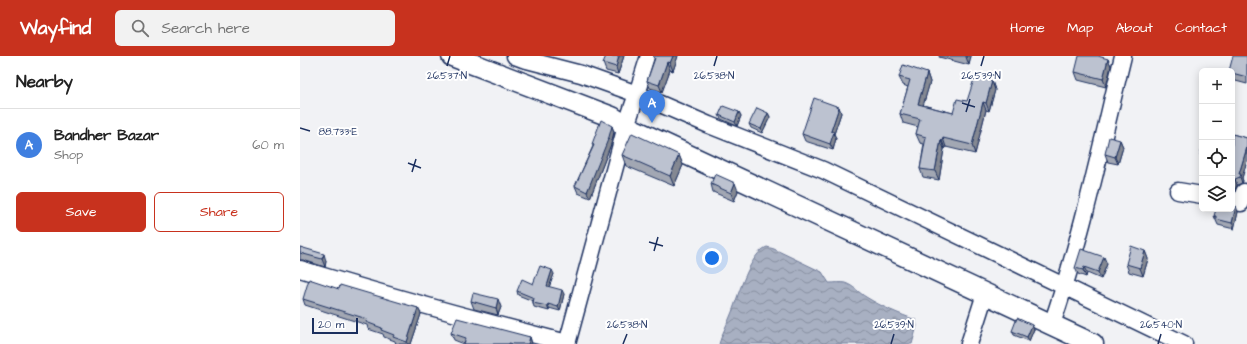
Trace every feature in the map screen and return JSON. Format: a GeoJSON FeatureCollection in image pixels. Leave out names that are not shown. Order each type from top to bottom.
{"type":"FeatureCollection","features":[{"type":"Feature","properties":{"kind":"street"},"geometry":{"type":"LineString","coordinates":[[452,56],[612,117],[626,126],[1093,344]]}},
{"type":"Feature","properties":{"kind":"street"},"geometry":{"type":"LineString","coordinates":[[515,56],[581,74],[637,94],[709,125],[823,170],[1184,344]]}},
{"type":"Feature","properties":{"kind":"street"},"geometry":{"type":"LineString","coordinates":[[300,269],[366,289],[567,344],[626,126],[649,56]]}},
{"type":"Feature","properties":{"kind":"street"},"geometry":{"type":"LineString","coordinates":[[1052,324],[1065,286],[1097,166],[1123,56]]}},
{"type":"Feature","properties":{"kind":"street"},"geometry":{"type":"LineString","coordinates":[[1178,191],[1199,194]]}},
{"type":"Feature","properties":{"kind":"street"},"geometry":{"type":"LineString","coordinates":[[1235,201],[1241,202],[1244,192],[1247,193]]}},
{"type":"Feature","properties":{"kind":"street"},"geometry":{"type":"LineString","coordinates":[[969,344],[985,294]]}},
{"type":"Feature","properties":{"kind":"water"},"geometry":{"type":"Polygon","coordinates":[[[767,247],[822,272],[829,283],[848,284],[878,304],[916,320],[917,326],[912,344],[719,344],[745,276],[755,257],[767,247]]]}},
{"type":"Feature","properties":{"kind":"building"},"geometry":{"type":"Polygon","coordinates":[[[606,56],[619,56],[616,67],[603,63],[606,56]]]}},
{"type":"Feature","properties":{"kind":"building"},"geometry":{"type":"Polygon","coordinates":[[[673,56],[670,63],[667,62],[659,85],[647,81],[655,58],[653,57],[673,56]]]}},
{"type":"Feature","properties":{"kind":"building"},"geometry":{"type":"Polygon","coordinates":[[[1079,56],[1098,56],[1108,59],[1103,79],[1075,72],[1079,56]]]}},
{"type":"Feature","properties":{"kind":"building"},"geometry":{"type":"Polygon","coordinates":[[[1233,56],[1247,56],[1247,77],[1235,74],[1235,68],[1230,68],[1233,56]]]}},
{"type":"Feature","properties":{"kind":"building"},"geometry":{"type":"Polygon","coordinates":[[[903,65],[927,73],[918,104],[953,113],[957,99],[967,101],[975,76],[992,81],[986,103],[983,102],[972,145],[943,138],[942,141],[941,140],[935,171],[920,169],[926,137],[916,134],[920,119],[900,114],[910,80],[899,77],[903,65]]]}},
{"type":"Feature","properties":{"kind":"building"},"geometry":{"type":"Polygon","coordinates":[[[814,98],[839,107],[831,131],[834,132],[830,144],[802,134],[814,98]]]}},
{"type":"Feature","properties":{"kind":"building"},"geometry":{"type":"Polygon","coordinates":[[[723,106],[739,112],[735,122],[719,115],[723,106]]]}},
{"type":"Feature","properties":{"kind":"building"},"geometry":{"type":"Polygon","coordinates":[[[757,108],[768,113],[761,129],[749,124],[757,108]]]}},
{"type":"Feature","properties":{"kind":"building"},"geometry":{"type":"Polygon","coordinates":[[[601,120],[612,126],[587,192],[575,186],[594,145],[592,144],[601,120]]]}},
{"type":"Feature","properties":{"kind":"building"},"geometry":{"type":"Polygon","coordinates":[[[632,133],[679,155],[670,176],[622,155],[632,133]]]}},
{"type":"Feature","properties":{"kind":"building"},"geometry":{"type":"Polygon","coordinates":[[[1235,135],[1247,138],[1247,147],[1239,174],[1241,174],[1240,177],[1235,179],[1235,135]]]}},
{"type":"Feature","properties":{"kind":"building"},"geometry":{"type":"Polygon","coordinates":[[[1109,137],[1120,140],[1115,157],[1105,154],[1109,137]]]}},
{"type":"Feature","properties":{"kind":"building"},"geometry":{"type":"Polygon","coordinates":[[[715,174],[735,183],[731,193],[711,184],[715,174]]]}},
{"type":"Feature","properties":{"kind":"building"},"geometry":{"type":"Polygon","coordinates":[[[1215,212],[1235,212],[1232,223],[1216,219],[1216,216],[1214,216],[1215,212]]]}},
{"type":"Feature","properties":{"kind":"building"},"geometry":{"type":"Polygon","coordinates":[[[1131,246],[1145,251],[1140,268],[1126,264],[1131,246]]]}},
{"type":"Feature","properties":{"kind":"building"},"geometry":{"type":"Polygon","coordinates":[[[300,247],[324,254],[322,259],[300,253],[300,247]]]}},
{"type":"Feature","properties":{"kind":"building"},"geometry":{"type":"Polygon","coordinates":[[[1081,249],[1104,257],[1098,272],[1084,267],[1083,270],[1075,268],[1081,249]]]}},
{"type":"Feature","properties":{"kind":"building"},"geometry":{"type":"Polygon","coordinates":[[[540,266],[552,270],[547,286],[562,290],[558,307],[548,304],[547,306],[533,303],[534,298],[517,291],[522,279],[533,284],[540,266]]]}},
{"type":"Feature","properties":{"kind":"building"},"geometry":{"type":"Polygon","coordinates":[[[309,279],[339,289],[340,285],[418,308],[407,342],[393,337],[394,335],[381,330],[382,328],[366,322],[367,319],[303,299],[309,279]]]}},
{"type":"Feature","properties":{"kind":"building"},"geometry":{"type":"Polygon","coordinates":[[[473,293],[498,299],[496,308],[471,301],[473,293]]]}},
{"type":"Feature","properties":{"kind":"building"},"geometry":{"type":"Polygon","coordinates":[[[457,318],[530,337],[528,344],[464,344],[466,338],[451,333],[457,318]]]}},
{"type":"Feature","properties":{"kind":"building"},"geometry":{"type":"Polygon","coordinates":[[[1017,318],[1032,325],[1027,337],[1012,331],[1017,318]]]}},
{"type":"Feature","properties":{"kind":"place","name":"Bandher Bazar"},"geometry":{"type":"Point","coordinates":[652,123]}}]}
